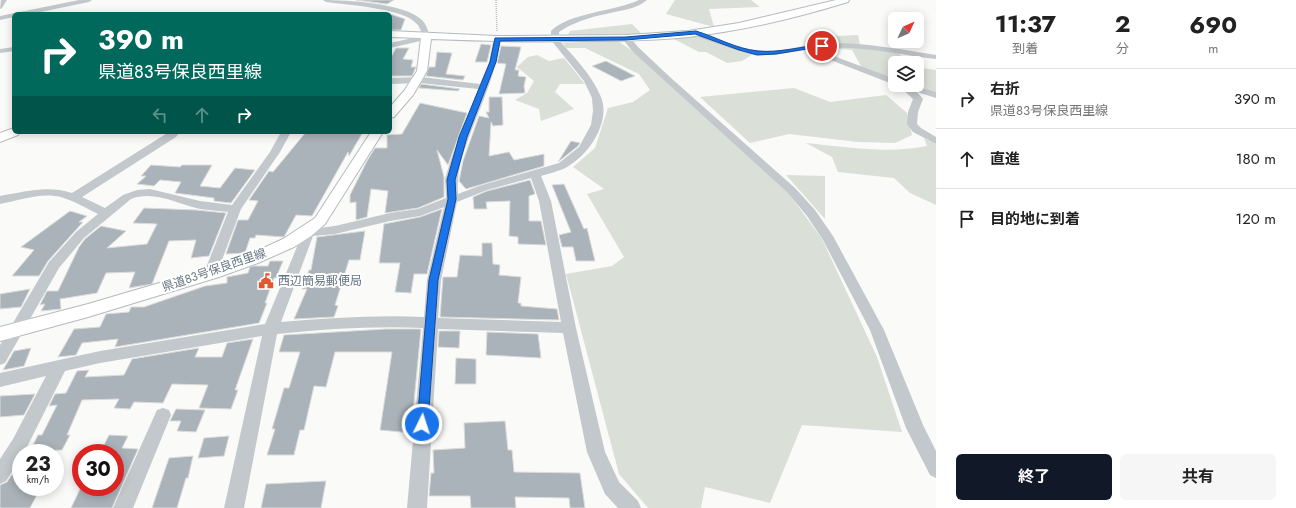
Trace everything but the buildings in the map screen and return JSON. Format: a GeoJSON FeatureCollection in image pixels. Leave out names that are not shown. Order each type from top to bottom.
{"type":"FeatureCollection","features":[{"type":"Feature","properties":{"kind":"main road"},"geometry":{"type":"LineString","coordinates":[[392,34],[426,37],[555,40],[626,38],[696,33],[776,18],[844,0]]}},
{"type":"Feature","properties":{"kind":"main road"},"geometry":{"type":"LineString","coordinates":[[392,112],[409,94],[422,72],[426,37]]}},
{"type":"Feature","properties":{"kind":"main road"},"geometry":{"type":"LineString","coordinates":[[0,138],[12,133]]}},
{"type":"Feature","properties":{"kind":"main road","name":"県道83号保良西里線"},"geometry":{"type":"LineString","coordinates":[[0,334],[71,316],[211,273],[254,258],[292,242],[308,233],[320,221],[376,134]]}},
{"type":"Feature","properties":{"kind":"street"},"geometry":{"type":"LineString","coordinates":[[30,12],[89,0]]}},
{"type":"Feature","properties":{"kind":"street"},"geometry":{"type":"LineString","coordinates":[[326,0],[382,8],[407,14],[420,21],[426,37],[392,45]]}},
{"type":"Feature","properties":{"kind":"street"},"geometry":{"type":"LineString","coordinates":[[234,508],[271,328],[308,233],[335,230],[390,216],[420,212],[483,188],[563,165],[583,149],[596,125],[598,111],[597,98],[588,80],[555,40],[556,31],[564,25],[603,12],[630,7],[644,0]]}},
{"type":"Feature","properties":{"kind":"street"},"geometry":{"type":"LineString","coordinates":[[0,18],[12,15]]}},
{"type":"Feature","properties":{"kind":"street"},"geometry":{"type":"LineString","coordinates":[[696,33],[757,53],[831,45],[849,45],[888,49],[936,57]]}},
{"type":"Feature","properties":{"kind":"street"},"geometry":{"type":"LineString","coordinates":[[626,38],[635,49],[668,80],[790,190],[811,213],[829,239],[877,330],[915,428],[936,469]]}},
{"type":"Feature","properties":{"kind":"street"},"geometry":{"type":"LineString","coordinates":[[417,508],[434,280],[452,199],[451,180],[463,137],[493,62],[497,39]]}},
{"type":"Feature","properties":{"kind":"street"},"geometry":{"type":"LineString","coordinates":[[806,48],[888,79]]}},
{"type":"Feature","properties":{"kind":"street"},"geometry":{"type":"LineString","coordinates":[[0,51],[12,49]]}},
{"type":"Feature","properties":{"kind":"street"},"geometry":{"type":"LineString","coordinates":[[392,81],[418,80],[484,87]]}},
{"type":"Feature","properties":{"kind":"street"},"geometry":{"type":"LineString","coordinates":[[924,91],[936,95]]}},
{"type":"Feature","properties":{"kind":"street"},"geometry":{"type":"LineString","coordinates":[[912,92],[918,99],[913,112],[912,124],[917,130],[936,141]]}},
{"type":"Feature","properties":{"kind":"street"},"geometry":{"type":"LineString","coordinates":[[73,197],[173,134]]}},
{"type":"Feature","properties":{"kind":"street"},"geometry":{"type":"LineString","coordinates":[[211,273],[235,209],[278,149],[285,134]]}},
{"type":"Feature","properties":{"kind":"street"},"geometry":{"type":"LineString","coordinates":[[535,174],[545,201],[569,328],[596,452],[612,488],[631,508]]}},
{"type":"Feature","properties":{"kind":"street"},"geometry":{"type":"LineString","coordinates":[[0,200],[46,192],[57,192],[73,197],[107,214]]}},
{"type":"Feature","properties":{"kind":"street"},"geometry":{"type":"LineString","coordinates":[[0,359],[54,265],[80,236],[127,197],[137,193],[150,192],[200,205],[235,209]]}},
{"type":"Feature","properties":{"kind":"street"},"geometry":{"type":"LineString","coordinates":[[0,380],[100,357],[271,328],[385,320],[569,328]]}},
{"type":"Feature","properties":{"kind":"street"},"geometry":{"type":"LineString","coordinates":[[0,475],[19,445],[59,367]]}},
{"type":"Feature","properties":{"kind":"street"},"geometry":{"type":"LineString","coordinates":[[123,508],[163,415]]}},
{"type":"Feature","properties":{"kind":"path"},"geometry":{"type":"LineString","coordinates":[[496,0],[497,39]]}},
{"type":"Feature","properties":{"kind":"shaded area"},"geometry":{"type":"Polygon","coordinates":[[[675,0],[751,0],[760,7],[709,9],[714,27],[666,14],[675,0]]]}},
{"type":"Feature","properties":{"kind":"shaded area"},"geometry":{"type":"Polygon","coordinates":[[[632,24],[642,34],[567,37],[570,31],[632,24]]]}},
{"type":"Feature","properties":{"kind":"shaded area"},"geometry":{"type":"Polygon","coordinates":[[[826,34],[838,36],[858,35],[860,45],[833,43],[820,38],[826,34]]]}},
{"type":"Feature","properties":{"kind":"shaded area"},"geometry":{"type":"Polygon","coordinates":[[[699,35],[753,54],[742,61],[727,63],[706,52],[699,52],[674,39],[699,35]]]}},
{"type":"Feature","properties":{"kind":"shaded area"},"geometry":{"type":"Polygon","coordinates":[[[617,40],[639,56],[787,191],[822,239],[877,357],[902,432],[802,425],[770,503],[705,487],[701,508],[648,508],[619,474],[566,274],[612,266],[624,257],[587,194],[604,189],[573,167],[595,148],[608,108],[633,102],[650,90],[639,74],[585,48],[566,48],[563,43],[617,40]]]}},
{"type":"Feature","properties":{"kind":"shaded area"},"geometry":{"type":"Polygon","coordinates":[[[837,46],[897,52],[902,56],[888,56],[888,77],[862,68],[852,50],[839,49],[837,46]]]}},
{"type":"Feature","properties":{"kind":"shaded area"},"geometry":{"type":"Polygon","coordinates":[[[537,55],[549,61],[564,58],[585,84],[560,84],[555,92],[574,109],[541,121],[539,109],[515,100],[527,93],[534,81],[517,67],[528,57],[537,55]]]}},
{"type":"Feature","properties":{"kind":"shaded area"},"geometry":{"type":"Polygon","coordinates":[[[924,68],[936,70],[936,93],[924,90],[924,68]]]}},
{"type":"Feature","properties":{"kind":"shaded area"},"geometry":{"type":"Polygon","coordinates":[[[794,88],[830,102],[886,95],[907,113],[912,135],[895,143],[858,142],[789,134],[750,143],[700,97],[794,88]]]}},
{"type":"Feature","properties":{"kind":"shaded area"},"geometry":{"type":"Polygon","coordinates":[[[924,138],[936,144],[936,205],[910,193],[894,178],[838,172],[832,157],[806,143],[882,150],[927,146],[924,138]]]}},
{"type":"Feature","properties":{"kind":"shaded area"},"geometry":{"type":"Polygon","coordinates":[[[786,175],[825,176],[825,219],[786,175]]]}},
{"type":"Feature","properties":{"kind":"place","name":"西辺簡易郵便局"},"geometry":{"type":"Point","coordinates":[266,281]}},
{"type":"Feature","properties":{"kind":"route"},"geometry":{"type":"LineString","coordinates":[[422,424],[434,280],[452,199],[451,180],[463,137],[493,62],[497,39],[555,40],[583,38],[626,38],[696,33],[757,53],[822,46]]}}]}
